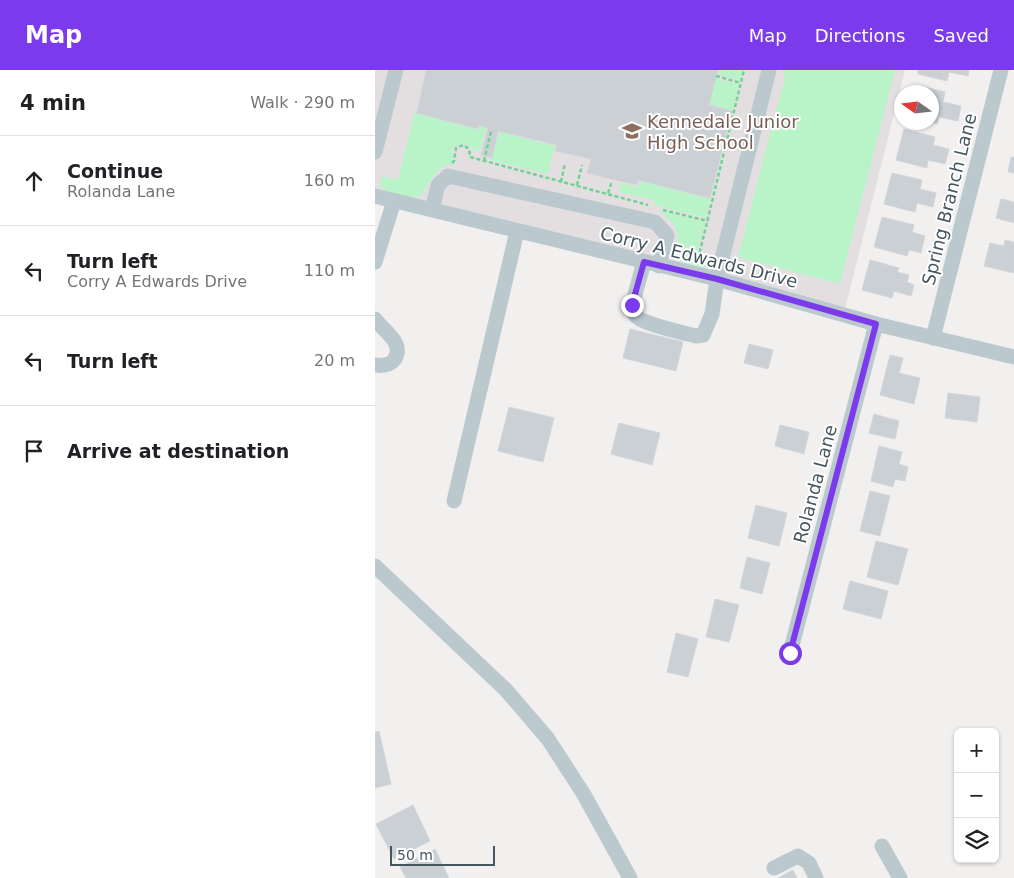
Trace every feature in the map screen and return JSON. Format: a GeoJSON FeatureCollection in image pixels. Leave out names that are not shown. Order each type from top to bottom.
{"type":"FeatureCollection","features":[{"type":"Feature","properties":{"kind":"street"},"geometry":{"type":"LineString","coordinates":[[375,152],[396,70]]}},
{"type":"Feature","properties":{"kind":"street"},"geometry":{"type":"LineString","coordinates":[[644,262],[632,305],[637,317],[646,322],[696,336],[703,335],[712,314],[717,279],[769,70]]}},
{"type":"Feature","properties":{"kind":"street","name":"Spring Branch Lane"},"geometry":{"type":"LineString","coordinates":[[933,338],[1001,70]]}},
{"type":"Feature","properties":{"kind":"street"},"geometry":{"type":"LineString","coordinates":[[432,210],[438,185],[448,176],[655,222],[667,235],[659,266]]}},
{"type":"Feature","properties":{"kind":"street","name":"Corry A Edwards Drive"},"geometry":{"type":"LineString","coordinates":[[375,196],[717,279],[876,324],[1014,357]]}},
{"type":"Feature","properties":{"kind":"street"},"geometry":{"type":"LineString","coordinates":[[375,262],[394,201]]}},
{"type":"Feature","properties":{"kind":"street"},"geometry":{"type":"LineString","coordinates":[[455,501],[517,231]]}},
{"type":"Feature","properties":{"kind":"street","name":"Rolanda Lane"},"geometry":{"type":"LineString","coordinates":[[790,653],[876,324]]}},
{"type":"Feature","properties":{"kind":"street"},"geometry":{"type":"LineString","coordinates":[[375,365],[382,366],[392,362],[396,356],[397,348],[394,339],[377,327]]}},
{"type":"Feature","properties":{"kind":"street"},"geometry":{"type":"LineString","coordinates":[[375,566],[506,690],[548,740],[583,793],[630,878]]}},
{"type":"Feature","properties":{"kind":"street"},"geometry":{"type":"LineString","coordinates":[[882,846],[900,878]]}},
{"type":"Feature","properties":{"kind":"street"},"geometry":{"type":"LineString","coordinates":[[774,868],[798,856],[809,863],[816,878]]}},
{"type":"Feature","properties":{"kind":"path"},"geometry":{"type":"LineString","coordinates":[[699,255],[744,70]]}},
{"type":"Feature","properties":{"kind":"path"},"geometry":{"type":"LineString","coordinates":[[716,76],[741,83]]}},
{"type":"Feature","properties":{"kind":"path"},"geometry":{"type":"LineString","coordinates":[[484,162],[491,131]]}},
{"type":"Feature","properties":{"kind":"path"},"geometry":{"type":"LineString","coordinates":[[455,148],[463,145],[469,149],[470,157],[484,162],[608,193],[650,206]]}},
{"type":"Feature","properties":{"kind":"path"},"geometry":{"type":"LineString","coordinates":[[561,182],[565,163]]}},
{"type":"Feature","properties":{"kind":"path"},"geometry":{"type":"LineString","coordinates":[[577,185],[582,165]]}},
{"type":"Feature","properties":{"kind":"path"},"geometry":{"type":"LineString","coordinates":[[608,193],[612,181]]}},
{"type":"Feature","properties":{"kind":"path"},"geometry":{"type":"LineString","coordinates":[[660,209],[707,221]]}},
{"type":"Feature","properties":{"kind":"shaded area","name":"Kennedale Junior High School"},"geometry":{"type":"Polygon","coordinates":[[[375,70],[905,70],[901,85],[894,85],[894,114],[845,309],[375,191],[375,70]]]}},
{"type":"Feature","properties":{"kind":"green space"},"geometry":{"type":"Polygon","coordinates":[[[720,70],[743,70],[740,80],[719,75],[720,70]]]}},
{"type":"Feature","properties":{"kind":"green space"},"geometry":{"type":"Polygon","coordinates":[[[783,70],[895,70],[840,284],[738,257],[785,77],[783,70]]]}},
{"type":"Feature","properties":{"kind":"green space"},"geometry":{"type":"Polygon","coordinates":[[[716,79],[739,84],[732,111],[709,104],[716,79]]]}},
{"type":"Feature","properties":{"kind":"green space"},"geometry":{"type":"Polygon","coordinates":[[[414,113],[479,130],[480,126],[486,128],[480,151],[472,150],[472,146],[469,147],[462,143],[452,148],[453,163],[442,168],[434,176],[420,196],[400,196],[389,193],[380,184],[382,176],[398,180],[414,113]]]}},
{"type":"Feature","properties":{"kind":"green space"},"geometry":{"type":"Polygon","coordinates":[[[499,132],[555,146],[548,174],[491,160],[499,132]]]}},
{"type":"Feature","properties":{"kind":"green space"},"geometry":{"type":"Polygon","coordinates":[[[640,181],[710,199],[706,218],[654,205],[654,200],[619,192],[621,183],[638,187],[640,181]]]}},
{"type":"Feature","properties":{"kind":"green space"},"geometry":{"type":"Polygon","coordinates":[[[657,210],[705,222],[696,256],[711,261],[704,269],[689,267],[680,263],[676,251],[676,229],[670,220],[657,210]]]}},
{"type":"Feature","properties":{"kind":"building"},"geometry":{"type":"Polygon","coordinates":[[[426,70],[718,70],[709,105],[732,111],[710,198],[638,180],[637,185],[587,173],[591,159],[555,151],[557,145],[498,131],[492,158],[481,155],[488,128],[479,125],[478,129],[417,113],[426,70]]]}},
{"type":"Feature","properties":{"kind":"building"},"geometry":{"type":"Polygon","coordinates":[[[918,70],[969,70],[968,76],[949,72],[947,81],[918,74],[918,70]]]}},
{"type":"Feature","properties":{"kind":"building"},"geometry":{"type":"Polygon","coordinates":[[[939,91],[945,92],[943,102],[961,106],[958,121],[939,117],[939,91]]]}},
{"type":"Feature","properties":{"kind":"building"},"geometry":{"type":"Polygon","coordinates":[[[904,130],[935,137],[933,145],[949,149],[945,164],[928,160],[927,168],[896,160],[904,130]]]}},
{"type":"Feature","properties":{"kind":"building"},"geometry":{"type":"Polygon","coordinates":[[[1011,157],[1014,157],[1014,173],[1008,172],[1011,157]]]}},
{"type":"Feature","properties":{"kind":"building"},"geometry":{"type":"Polygon","coordinates":[[[892,173],[922,180],[920,189],[936,193],[933,207],[917,203],[915,212],[884,204],[892,173]]]}},
{"type":"Feature","properties":{"kind":"building"},"geometry":{"type":"Polygon","coordinates":[[[1001,199],[1014,202],[1014,223],[996,218],[1001,199]]]}},
{"type":"Feature","properties":{"kind":"building"},"geometry":{"type":"Polygon","coordinates":[[[882,217],[914,225],[912,232],[925,236],[921,253],[909,250],[907,256],[874,247],[882,217]]]}},
{"type":"Feature","properties":{"kind":"building"},"geometry":{"type":"Polygon","coordinates":[[[1005,240],[1014,242],[1014,273],[984,266],[990,243],[1004,246],[1005,240]]]}},
{"type":"Feature","properties":{"kind":"building"},"geometry":{"type":"Polygon","coordinates":[[[870,260],[899,268],[897,272],[909,275],[907,282],[914,285],[911,296],[894,291],[892,298],[862,290],[870,260]]]}},
{"type":"Feature","properties":{"kind":"building"},"geometry":{"type":"Polygon","coordinates":[[[630,329],[683,342],[676,371],[623,358],[630,329]]]}},
{"type":"Feature","properties":{"kind":"building"},"geometry":{"type":"Polygon","coordinates":[[[749,344],[773,350],[768,369],[744,363],[749,344]]]}},
{"type":"Feature","properties":{"kind":"building"},"geometry":{"type":"Polygon","coordinates":[[[890,355],[903,358],[899,373],[920,378],[914,404],[880,395],[890,355]]]}},
{"type":"Feature","properties":{"kind":"building"},"geometry":{"type":"Polygon","coordinates":[[[948,393],[980,397],[977,422],[945,418],[948,393]]]}},
{"type":"Feature","properties":{"kind":"building"},"geometry":{"type":"Polygon","coordinates":[[[509,407],[554,418],[543,462],[498,451],[509,407]]]}},
{"type":"Feature","properties":{"kind":"building"},"geometry":{"type":"Polygon","coordinates":[[[874,414],[899,421],[895,439],[869,433],[874,414]]]}},
{"type":"Feature","properties":{"kind":"building"},"geometry":{"type":"Polygon","coordinates":[[[619,423],[660,433],[652,465],[611,454],[619,423]]]}},
{"type":"Feature","properties":{"kind":"building"},"geometry":{"type":"Polygon","coordinates":[[[780,425],[809,432],[804,454],[775,446],[780,425]]]}},
{"type":"Feature","properties":{"kind":"building"},"geometry":{"type":"Polygon","coordinates":[[[879,446],[902,452],[899,464],[908,467],[905,481],[895,479],[893,487],[871,481],[879,446]]]}},
{"type":"Feature","properties":{"kind":"building"},"geometry":{"type":"Polygon","coordinates":[[[870,491],[890,496],[880,536],[860,531],[870,491]]]}},
{"type":"Feature","properties":{"kind":"building"},"geometry":{"type":"Polygon","coordinates":[[[756,505],[787,513],[779,546],[748,538],[756,505]]]}},
{"type":"Feature","properties":{"kind":"building"},"geometry":{"type":"Polygon","coordinates":[[[876,541],[908,549],[898,585],[867,577],[876,541]]]}},
{"type":"Feature","properties":{"kind":"building"},"geometry":{"type":"Polygon","coordinates":[[[747,557],[770,563],[762,594],[740,588],[747,557]]]}},
{"type":"Feature","properties":{"kind":"building"},"geometry":{"type":"Polygon","coordinates":[[[850,581],[888,591],[881,619],[843,609],[850,581]]]}},
{"type":"Feature","properties":{"kind":"building"},"geometry":{"type":"Polygon","coordinates":[[[715,599],[739,605],[729,642],[706,637],[715,599]]]}},
{"type":"Feature","properties":{"kind":"building"},"geometry":{"type":"Polygon","coordinates":[[[676,633],[698,639],[688,677],[667,672],[676,633]]]}},
{"type":"Feature","properties":{"kind":"building"},"geometry":{"type":"Polygon","coordinates":[[[379,731],[391,784],[375,788],[375,732],[379,731]]]}},
{"type":"Feature","properties":{"kind":"building"},"geometry":{"type":"Polygon","coordinates":[[[413,805],[430,841],[394,859],[376,824],[413,805]]]}},
{"type":"Feature","properties":{"kind":"building"},"geometry":{"type":"Polygon","coordinates":[[[435,849],[449,878],[406,878],[400,867],[435,849]]]}},
{"type":"Feature","properties":{"kind":"building"},"geometry":{"type":"Polygon","coordinates":[[[793,870],[797,878],[778,878],[793,870]]]}},
{"type":"Feature","properties":{"kind":"place","name":"Kennedale Junior High School"},"geometry":{"type":"Point","coordinates":[632,131]}},
{"type":"Feature","properties":{"kind":"route"},"geometry":{"type":"LineString","coordinates":[[632,305],[644,262],[717,279],[876,324],[790,653]]}}]}
